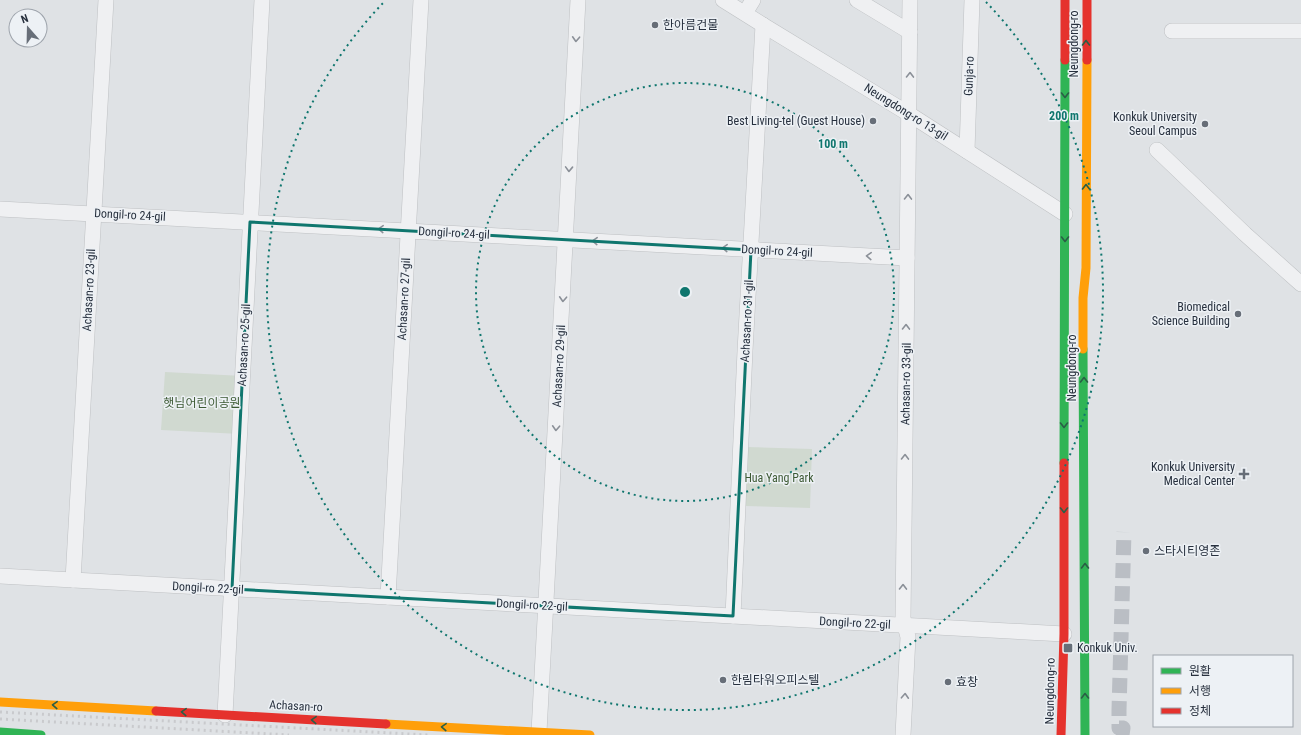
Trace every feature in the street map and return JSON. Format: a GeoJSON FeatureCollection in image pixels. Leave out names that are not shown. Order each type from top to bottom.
{"type":"FeatureCollection","features":[{"type":"Feature","properties":{"kind":"main road","name":"Neungdong-ro"},"geometry":{"type":"LineString","coordinates":[[1065,0],[1065,214],[1075,270],[1083,298],[1085,735]]}},
{"type":"Feature","properties":{"kind":"main road","name":"Neungdong-ro"},"geometry":{"type":"LineString","coordinates":[[1061,735],[1075,270],[1086,0]]}},
{"type":"Feature","properties":{"kind":"main road","name":"Achasan-ro"},"geometry":{"type":"LineString","coordinates":[[0,702],[590,735]]}},
{"type":"Feature","properties":{"kind":"main road"},"geometry":{"type":"LineString","coordinates":[[0,732],[41,735]]}},
{"type":"Feature","properties":{"kind":"street","name":"Achasan-ro 23-gil"},"geometry":{"type":"LineString","coordinates":[[73,580],[106,0]]}},
{"type":"Feature","properties":{"kind":"street","name":"Achasan-ro 25-gil"},"geometry":{"type":"LineString","coordinates":[[225,714],[262,0]]}},
{"type":"Feature","properties":{"kind":"street","name":"Achasan-ro 27-gil"},"geometry":{"type":"LineString","coordinates":[[388,597],[421,0]]}},
{"type":"Feature","properties":{"kind":"street","name":"Achasan-ro 29-gil"},"geometry":{"type":"LineString","coordinates":[[539,732],[578,0]]}},
{"type":"Feature","properties":{"kind":"street","name":"Neungdong-ro 13-gil"},"geometry":{"type":"LineString","coordinates":[[723,0],[909,114],[1065,214]]}},
{"type":"Feature","properties":{"kind":"street"},"geometry":{"type":"LineString","coordinates":[[745,13],[753,0]]}},
{"type":"Feature","properties":{"kind":"street"},"geometry":{"type":"LineString","coordinates":[[857,0],[910,32]]}},
{"type":"Feature","properties":{"kind":"street","name":"Achasan-ro 33-gil"},"geometry":{"type":"LineString","coordinates":[[903,735],[908,637],[903,618],[910,0]]}},
{"type":"Feature","properties":{"kind":"street","name":"Gunja-ro"},"geometry":{"type":"LineString","coordinates":[[967,151],[972,0]]}},
{"type":"Feature","properties":{"kind":"street","name":"Achasan-ro 31-gil"},"geometry":{"type":"LineString","coordinates":[[733,616],[744,359],[763,25]]}},
{"type":"Feature","properties":{"kind":"street"},"geometry":{"type":"LineString","coordinates":[[1172,31],[1301,31]]}},
{"type":"Feature","properties":{"kind":"street"},"geometry":{"type":"LineString","coordinates":[[1157,150],[1244,234],[1301,284]]}},
{"type":"Feature","properties":{"kind":"street","name":"Dongil-ro 24-gil"},"geometry":{"type":"LineString","coordinates":[[0,209],[908,258]]}},
{"type":"Feature","properties":{"kind":"street","name":"Dongil-ro 22-gil"},"geometry":{"type":"LineString","coordinates":[[0,576],[1064,634]]}},
{"type":"Feature","properties":{"kind":"highlighted area"},"geometry":{"type":"Polygon","coordinates":[[[250,222],[751,250],[733,616],[232,589],[250,222]]]}},
{"type":"Feature","properties":{"kind":"green space","name":"햇님어린이공원"},"geometry":{"type":"Polygon","coordinates":[[[165,372],[243,376],[240,434],[161,430],[165,372]]]}},
{"type":"Feature","properties":{"kind":"green space","name":"Hua Yang Park"},"geometry":{"type":"Polygon","coordinates":[[[747,447],[812,449],[810,508],[745,506],[747,447]]]}},
{"type":"Feature","properties":{"kind":"tunnel"},"geometry":{"type":"LineString","coordinates":[[1122,735],[1123,728],[1119,728],[1119,710],[1124,532]]}},
{"type":"Feature","properties":{"kind":"railway"},"geometry":{"type":"LineString","coordinates":[[0,712],[428,735]]}},
{"type":"Feature","properties":{"kind":"railway"},"geometry":{"type":"LineString","coordinates":[[0,719],[289,735]]}},
{"type":"Feature","properties":{"kind":"traffic: fast"},"geometry":{"type":"LineString","coordinates":[[1064,463],[1065,60]]}},
{"type":"Feature","properties":{"kind":"traffic: fast"},"geometry":{"type":"LineString","coordinates":[[1083,349],[1085,735]]}},
{"type":"Feature","properties":{"kind":"traffic: fast"},"geometry":{"type":"LineString","coordinates":[[0,732],[41,735]]}},
{"type":"Feature","properties":{"kind":"traffic: slow"},"geometry":{"type":"LineString","coordinates":[[1083,349],[1083,298],[1086,268],[1087,60]]}},
{"type":"Feature","properties":{"kind":"traffic: slow"},"geometry":{"type":"LineString","coordinates":[[0,702],[156,711]]}},
{"type":"Feature","properties":{"kind":"traffic: slow"},"geometry":{"type":"LineString","coordinates":[[386,724],[590,735]]}},
{"type":"Feature","properties":{"kind":"traffic: jam"},"geometry":{"type":"LineString","coordinates":[[1065,0],[1065,60]]}},
{"type":"Feature","properties":{"kind":"traffic: jam"},"geometry":{"type":"LineString","coordinates":[[1087,0],[1087,60]]}},
{"type":"Feature","properties":{"kind":"traffic: jam"},"geometry":{"type":"LineString","coordinates":[[1061,735],[1064,634],[1064,463]]}},
{"type":"Feature","properties":{"kind":"traffic: jam"},"geometry":{"type":"LineString","coordinates":[[156,711],[386,724]]}},
{"type":"Feature","properties":{"kind":"place","name":"한아름건물"},"geometry":{"type":"Point","coordinates":[655,25]}},
{"type":"Feature","properties":{"kind":"place","name":"Best Living-tel (Guest House)"},"geometry":{"type":"Point","coordinates":[873,121]}},
{"type":"Feature","properties":{"kind":"place","name":"Konkuk University Seoul Campus"},"geometry":{"type":"Point","coordinates":[1205,124]}},
{"type":"Feature","properties":{"kind":"place","name":"Biomedical Science Building"},"geometry":{"type":"Point","coordinates":[1238,314]}},
{"type":"Feature","properties":{"kind":"place","name":"Konkuk University Medical Center"},"geometry":{"type":"Point","coordinates":[1244,474]}},
{"type":"Feature","properties":{"kind":"place","name":"스타시티영존"},"geometry":{"type":"Point","coordinates":[1146,551]}},
{"type":"Feature","properties":{"kind":"place","name":"Konkuk Univ."},"geometry":{"type":"Point","coordinates":[1068,648]}},
{"type":"Feature","properties":{"kind":"place","name":"한림타워오피스텔"},"geometry":{"type":"Point","coordinates":[723,680]}},
{"type":"Feature","properties":{"kind":"place","name":"효창"},"geometry":{"type":"Point","coordinates":[948,682]}}]}
